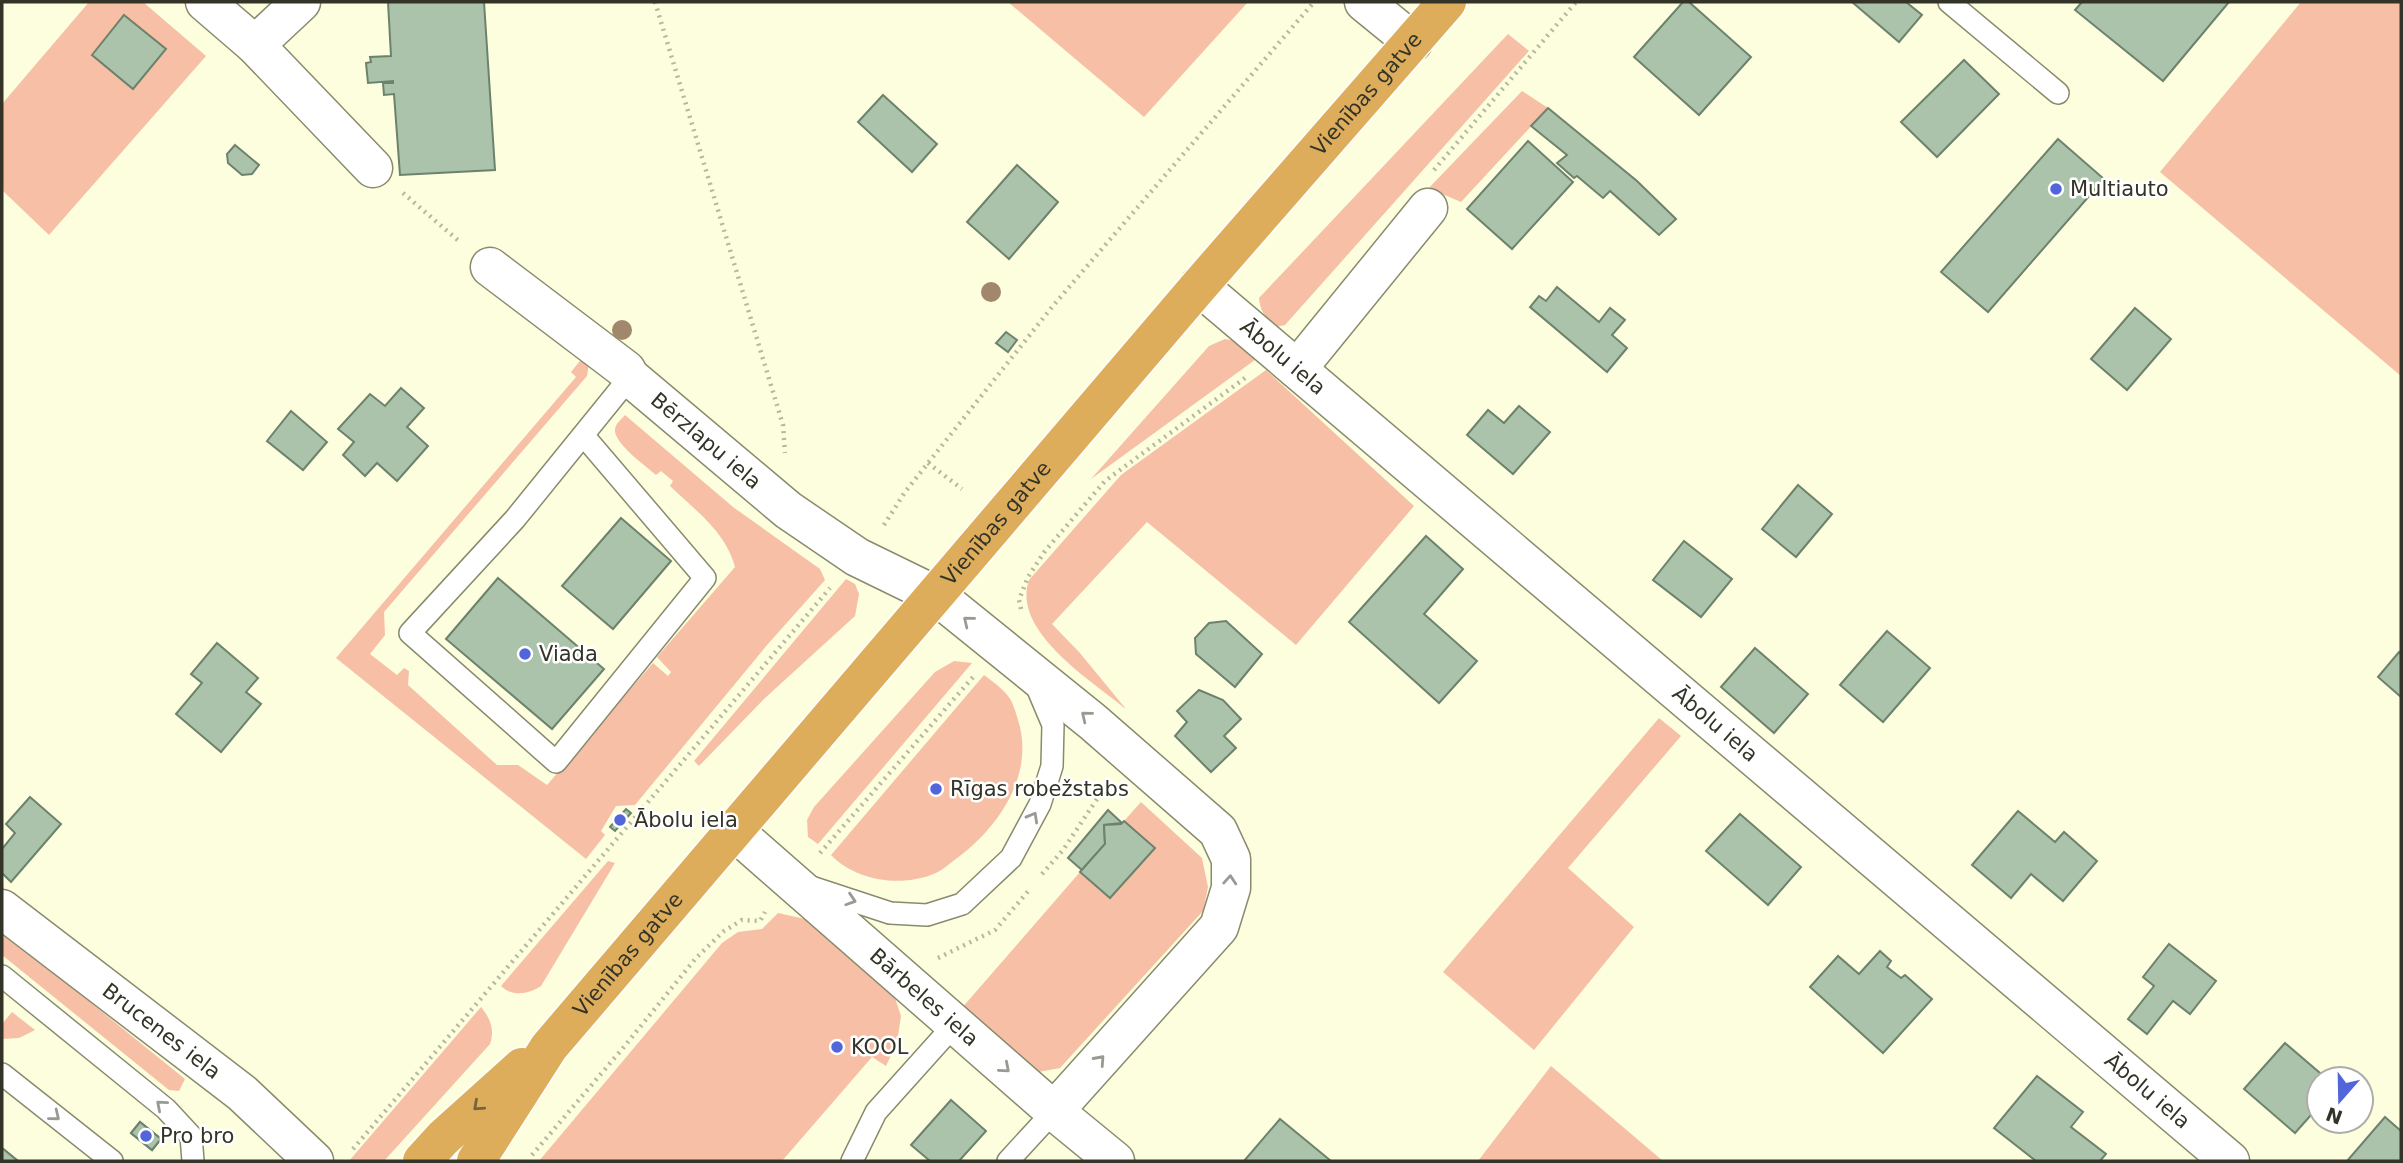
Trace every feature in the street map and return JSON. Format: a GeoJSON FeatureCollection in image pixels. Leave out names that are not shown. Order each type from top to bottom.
{"type":"FeatureCollection","features":[{"type":"Feature","properties":{"kind":"highway","name":"Vienības gatve"},"geometry":{"type":"LineString","coordinates":[[476,1161],[549,1048],[1199,286],[1447,2]]}},
{"type":"Feature","properties":{"kind":"highway","name":"Vienības gatve"},"geometry":{"type":"LineString","coordinates":[[422,1161],[515,1072],[549,1048]]}},
{"type":"Feature","properties":{"kind":"street"},"geometry":{"type":"LineString","coordinates":[[205,2],[255,45],[373,168]]}},
{"type":"Feature","properties":{"kind":"street"},"geometry":{"type":"LineString","coordinates":[[255,45],[301,2]]}},
{"type":"Feature","properties":{"kind":"street"},"geometry":{"type":"LineString","coordinates":[[1364,2],[1413,42]]}},
{"type":"Feature","properties":{"kind":"street"},"geometry":{"type":"LineString","coordinates":[[1297,369],[1428,208]]}},
{"type":"Feature","properties":{"kind":"street","name":"Bērzlapu iela"},"geometry":{"type":"LineString","coordinates":[[490,267],[626,370],[630,377],[789,510],[857,557],[937,596],[1093,722],[1219,831],[1231,859],[1231,888],[1219,927],[1054,1111]]}},
{"type":"Feature","properties":{"kind":"street","name":"Ābolu iela"},"geometry":{"type":"LineString","coordinates":[[1199,286],[2230,1161]]}},
{"type":"Feature","properties":{"kind":"street","name":"Bārbeles iela"},"geometry":{"type":"LineString","coordinates":[[733,831],[1115,1161]]}},
{"type":"Feature","properties":{"kind":"street","name":"Brucenes iela"},"geometry":{"type":"LineString","coordinates":[[2,909],[242,1093],[314,1161]]}},
{"type":"Feature","properties":{"kind":"lane"},"geometry":{"type":"LineString","coordinates":[[1949,2],[2058,93]]}},
{"type":"Feature","properties":{"kind":"lane"},"geometry":{"type":"LineString","coordinates":[[583,435],[705,578],[556,762],[410,633],[515,519],[583,435],[630,377]]}},
{"type":"Feature","properties":{"kind":"lane"},"geometry":{"type":"LineString","coordinates":[[786,878],[890,912],[927,915],[962,904],[1011,858],[1040,804],[1052,766],[1053,725],[1037,687],[999,646]]}},
{"type":"Feature","properties":{"kind":"lane"},"geometry":{"type":"LineString","coordinates":[[2,976],[166,1109],[191,1136],[192,1161]]}},
{"type":"Feature","properties":{"kind":"lane"},"geometry":{"type":"LineString","coordinates":[[852,1161],[876,1112],[955,1024]]}},
{"type":"Feature","properties":{"kind":"lane"},"geometry":{"type":"LineString","coordinates":[[2,1074],[112,1161]]}},
{"type":"Feature","properties":{"kind":"lane"},"geometry":{"type":"LineString","coordinates":[[1008,1161],[1054,1111]]}},
{"type":"Feature","properties":{"kind":"path"},"geometry":{"type":"LineString","coordinates":[[656,2],[783,425],[789,510]]}},
{"type":"Feature","properties":{"kind":"path"},"geometry":{"type":"LineString","coordinates":[[373,168],[490,267]]}},
{"type":"Feature","properties":{"kind":"path"},"geometry":{"type":"LineString","coordinates":[[928,463],[962,489]]}},
{"type":"Feature","properties":{"kind":"shaded area"},"geometry":{"type":"Polygon","coordinates":[[[89,2],[143,2],[206,56],[49,235],[2,190],[2,104],[89,2]]]}},
{"type":"Feature","properties":{"kind":"shaded area"},"geometry":{"type":"Polygon","coordinates":[[[1008,2],[1248,2],[1144,117],[1008,2]]]}},
{"type":"Feature","properties":{"kind":"shaded area"},"geometry":{"type":"Polygon","coordinates":[[[2301,2],[2401,2],[2401,376],[2160,172],[2301,2]]]}},
{"type":"Feature","properties":{"kind":"shaded area"},"geometry":{"type":"Polygon","coordinates":[[[1508,34],[1529,51],[1285,325],[1276,327],[1264,314],[1259,298],[1508,34]]]}},
{"type":"Feature","properties":{"kind":"shaded area"},"geometry":{"type":"Polygon","coordinates":[[[1522,91],[1548,108],[1461,202],[1440,193],[1425,192],[1522,91]]]}},
{"type":"Feature","properties":{"kind":"shaded area"},"geometry":{"type":"Polygon","coordinates":[[[1225,339],[1236,341],[1259,357],[1091,479],[1209,346],[1225,339]]]}},
{"type":"Feature","properties":{"kind":"shaded area"},"geometry":{"type":"Polygon","coordinates":[[[584,356],[589,363],[587,376],[384,612],[385,635],[370,654],[397,675],[404,668],[409,671],[408,685],[497,765],[518,765],[547,785],[653,663],[668,676],[671,672],[657,657],[735,567],[725,543],[699,513],[670,486],[673,481],[661,471],[656,475],[619,441],[615,429],[625,415],[733,507],[820,569],[825,580],[767,645],[635,805],[616,806],[601,831],[605,835],[586,859],[336,658],[576,377],[571,372],[584,356]]]}},
{"type":"Feature","properties":{"kind":"shaded area"},"geometry":{"type":"Polygon","coordinates":[[[1266,370],[1414,506],[1296,645],[1147,522],[1052,624],[1126,709],[1076,669],[1043,636],[1032,618],[1027,599],[1029,580],[1121,475],[1266,370]]]}},
{"type":"Feature","properties":{"kind":"shaded area"},"geometry":{"type":"Polygon","coordinates":[[[846,579],[855,584],[859,594],[855,616],[765,698],[699,766],[694,761],[846,579]]]}},
{"type":"Feature","properties":{"kind":"shaded area"},"geometry":{"type":"Polygon","coordinates":[[[954,661],[972,663],[818,844],[808,837],[807,820],[814,807],[935,672],[954,661]]]}},
{"type":"Feature","properties":{"kind":"shaded area"},"geometry":{"type":"Polygon","coordinates":[[[984,675],[1010,698],[1022,741],[1017,781],[997,818],[969,849],[936,873],[923,878],[894,881],[880,879],[853,871],[841,864],[831,855],[984,675]]]}},
{"type":"Feature","properties":{"kind":"shaded area"},"geometry":{"type":"Polygon","coordinates":[[[1659,718],[1681,736],[1568,868],[1634,927],[1534,1050],[1443,972],[1659,718]]]}},
{"type":"Feature","properties":{"kind":"shaded area"},"geometry":{"type":"Polygon","coordinates":[[[1141,802],[1202,858],[1208,887],[1203,911],[1060,1068],[1033,1073],[961,1009],[1080,872],[1110,897],[1154,848],[1124,821],[1141,802]]]}},
{"type":"Feature","properties":{"kind":"shaded area"},"geometry":{"type":"Polygon","coordinates":[[[608,861],[615,863],[541,986],[521,993],[510,992],[501,986],[608,861]]]}},
{"type":"Feature","properties":{"kind":"shaded area"},"geometry":{"type":"Polygon","coordinates":[[[778,913],[805,919],[852,952],[891,986],[901,1016],[897,1042],[886,1066],[872,1057],[782,1161],[539,1161],[722,943],[738,932],[762,929],[778,913]]]}},
{"type":"Feature","properties":{"kind":"shaded area"},"geometry":{"type":"Polygon","coordinates":[[[2,931],[185,1079],[179,1091],[169,1090],[2,955],[2,931]]]}},
{"type":"Feature","properties":{"kind":"shaded area"},"geometry":{"type":"Polygon","coordinates":[[[481,1007],[491,1024],[490,1044],[384,1161],[349,1161],[481,1007]]]}},
{"type":"Feature","properties":{"kind":"shaded area"},"geometry":{"type":"Polygon","coordinates":[[[12,1012],[35,1030],[19,1038],[2,1039],[2,1024],[12,1012]]]}},
{"type":"Feature","properties":{"kind":"shaded area"},"geometry":{"type":"Polygon","coordinates":[[[1551,1066],[1663,1161],[1478,1161],[1551,1066]]]}},
{"type":"Feature","properties":{"kind":"building"},"geometry":{"type":"Polygon","coordinates":[[[388,2],[484,2],[495,170],[400,175],[394,94],[384,95],[383,83],[393,81],[368,83],[366,63],[371,62],[370,57],[391,56],[388,2]]]}},
{"type":"Feature","properties":{"kind":"building"},"geometry":{"type":"Polygon","coordinates":[[[1683,2],[1689,2],[1751,57],[1699,115],[1634,57],[1683,2]]]}},
{"type":"Feature","properties":{"kind":"building"},"geometry":{"type":"Polygon","coordinates":[[[1852,2],[1906,2],[1922,15],[1899,42],[1852,2]]]}},
{"type":"Feature","properties":{"kind":"building"},"geometry":{"type":"Polygon","coordinates":[[[2082,2],[2229,2],[2163,81],[2075,10],[2082,2]]]}},
{"type":"Feature","properties":{"kind":"building"},"geometry":{"type":"Polygon","coordinates":[[[124,15],[166,49],[133,89],[92,55],[124,15]]]}},
{"type":"Feature","properties":{"kind":"building"},"geometry":{"type":"Polygon","coordinates":[[[1964,60],[1999,94],[1937,157],[1901,122],[1964,60]]]}},
{"type":"Feature","properties":{"kind":"building"},"geometry":{"type":"Polygon","coordinates":[[[883,95],[937,144],[912,172],[858,122],[883,95]]]}},
{"type":"Feature","properties":{"kind":"building"},"geometry":{"type":"Polygon","coordinates":[[[1548,108],[1637,181],[1676,219],[1659,235],[1610,191],[1603,198],[1577,176],[1574,178],[1557,163],[1567,155],[1531,126],[1548,108]]]}},
{"type":"Feature","properties":{"kind":"building"},"geometry":{"type":"Polygon","coordinates":[[[2058,139],[2104,179],[1988,312],[1941,272],[2058,139]]]}},
{"type":"Feature","properties":{"kind":"building"},"geometry":{"type":"Polygon","coordinates":[[[1528,141],[1573,182],[1512,249],[1467,209],[1528,141]]]}},
{"type":"Feature","properties":{"kind":"building"},"geometry":{"type":"Polygon","coordinates":[[[235,145],[259,165],[252,174],[242,175],[228,163],[227,154],[235,145]]]}},
{"type":"Feature","properties":{"kind":"building"},"geometry":{"type":"Polygon","coordinates":[[[1017,165],[1058,202],[1009,259],[967,222],[1017,165]]]}},
{"type":"Feature","properties":{"kind":"building"},"geometry":{"type":"Polygon","coordinates":[[[1557,287],[1599,322],[1610,308],[1625,320],[1612,335],[1627,348],[1607,372],[1530,307],[1539,296],[1546,301],[1557,287]]]}},
{"type":"Feature","properties":{"kind":"building"},"geometry":{"type":"Polygon","coordinates":[[[2135,308],[2171,339],[2127,390],[2091,359],[2135,308]]]}},
{"type":"Feature","properties":{"kind":"building"},"geometry":{"type":"Polygon","coordinates":[[[1006,332],[1017,340],[1008,352],[996,343],[1006,332]]]}},
{"type":"Feature","properties":{"kind":"building"},"geometry":{"type":"Polygon","coordinates":[[[401,388],[424,408],[407,427],[428,446],[397,481],[377,463],[365,476],[343,455],[354,442],[338,429],[370,394],[385,406],[401,388]]]}},
{"type":"Feature","properties":{"kind":"building"},"geometry":{"type":"Polygon","coordinates":[[[1519,406],[1550,432],[1513,474],[1467,435],[1488,410],[1504,423],[1519,406]]]}},
{"type":"Feature","properties":{"kind":"building"},"geometry":{"type":"Polygon","coordinates":[[[291,411],[327,442],[303,470],[267,441],[291,411]]]}},
{"type":"Feature","properties":{"kind":"building"},"geometry":{"type":"Polygon","coordinates":[[[1798,485],[1832,514],[1796,557],[1762,529],[1798,485]]]}},
{"type":"Feature","properties":{"kind":"building"},"geometry":{"type":"Polygon","coordinates":[[[621,518],[671,561],[613,629],[562,586],[621,518]]]}},
{"type":"Feature","properties":{"kind":"building"},"geometry":{"type":"Polygon","coordinates":[[[1426,536],[1463,569],[1424,614],[1477,661],[1439,703],[1349,622],[1426,536]]]}},
{"type":"Feature","properties":{"kind":"building"},"geometry":{"type":"Polygon","coordinates":[[[1684,541],[1732,579],[1701,617],[1653,580],[1684,541]]]}},
{"type":"Feature","properties":{"kind":"building","name":"Viada"},"geometry":{"type":"Polygon","coordinates":[[[498,578],[604,669],[552,729],[446,639],[498,578]]]}},
{"type":"Feature","properties":{"kind":"building"},"geometry":{"type":"Polygon","coordinates":[[[1226,621],[1262,654],[1235,687],[1196,654],[1195,638],[1209,623],[1226,621]]]}},
{"type":"Feature","properties":{"kind":"building"},"geometry":{"type":"Polygon","coordinates":[[[1887,631],[1930,668],[1883,722],[1840,685],[1887,631]]]}},
{"type":"Feature","properties":{"kind":"building"},"geometry":{"type":"Polygon","coordinates":[[[217,643],[258,678],[246,692],[261,704],[221,752],[176,714],[202,683],[191,674],[217,643]]]}},
{"type":"Feature","properties":{"kind":"building"},"geometry":{"type":"Polygon","coordinates":[[[1755,648],[1808,694],[1774,733],[1721,687],[1755,648]]]}},
{"type":"Feature","properties":{"kind":"building"},"geometry":{"type":"Polygon","coordinates":[[[2399,652],[2401,654],[2401,697],[2378,677],[2399,652]]]}},
{"type":"Feature","properties":{"kind":"building"},"geometry":{"type":"Polygon","coordinates":[[[1199,690],[1223,700],[1241,719],[1224,736],[1236,748],[1211,772],[1175,736],[1187,722],[1177,711],[1199,690]]]}},
{"type":"Feature","properties":{"kind":"building"},"geometry":{"type":"Polygon","coordinates":[[[30,797],[61,824],[11,882],[2,873],[2,849],[15,833],[6,824],[30,797]]]}},
{"type":"Feature","properties":{"kind":"building","name":"Ābolu iela"},"geometry":{"type":"Polygon","coordinates":[[[626,809],[631,813],[615,831],[610,827],[626,809]]]}},
{"type":"Feature","properties":{"kind":"building"},"geometry":{"type":"Polygon","coordinates":[[[1108,810],[1122,823],[1104,825],[1105,844],[1082,870],[1068,858],[1108,810]]]}},
{"type":"Feature","properties":{"kind":"building"},"geometry":{"type":"Polygon","coordinates":[[[2018,811],[2055,842],[2064,832],[2097,861],[2063,901],[2031,874],[2011,898],[1972,865],[2018,811]]]}},
{"type":"Feature","properties":{"kind":"building"},"geometry":{"type":"Polygon","coordinates":[[[1740,814],[1801,867],[1768,905],[1706,851],[1740,814]]]}},
{"type":"Feature","properties":{"kind":"building"},"geometry":{"type":"Polygon","coordinates":[[[1124,821],[1155,848],[1110,898],[1080,872],[1105,844],[1104,825],[1121,824],[1124,821]]]}},
{"type":"Feature","properties":{"kind":"building"},"geometry":{"type":"Polygon","coordinates":[[[2169,944],[2216,981],[2190,1014],[2173,1001],[2147,1034],[2128,1019],[2154,986],[2143,977],[2169,944]]]}},
{"type":"Feature","properties":{"kind":"building"},"geometry":{"type":"Polygon","coordinates":[[[1880,951],[1891,961],[1887,967],[1901,978],[1905,975],[1932,999],[1883,1053],[1810,987],[1838,956],[1859,974],[1880,951]]]}},
{"type":"Feature","properties":{"kind":"building"},"geometry":{"type":"Polygon","coordinates":[[[2285,1043],[2311,1065],[2305,1065],[2305,1122],[2295,1133],[2244,1089],[2285,1043]]]}},
{"type":"Feature","properties":{"kind":"building"},"geometry":{"type":"Polygon","coordinates":[[[2037,1076],[2083,1112],[2071,1127],[2106,1154],[2100,1161],[2036,1161],[1994,1128],[2037,1076]]]}},
{"type":"Feature","properties":{"kind":"building"},"geometry":{"type":"Polygon","coordinates":[[[951,1100],[986,1131],[959,1161],[930,1161],[911,1145],[951,1100]]]}},
{"type":"Feature","properties":{"kind":"building"},"geometry":{"type":"Polygon","coordinates":[[[2385,1117],[2401,1131],[2401,1161],[2347,1161],[2369,1135],[2375,1135],[2375,1129],[2385,1117]]]}},
{"type":"Feature","properties":{"kind":"building"},"geometry":{"type":"Polygon","coordinates":[[[1280,1119],[1331,1161],[1244,1161],[1280,1119]]]}},
{"type":"Feature","properties":{"kind":"building","name":"Pro bro"},"geometry":{"type":"Polygon","coordinates":[[[140,1122],[161,1139],[152,1150],[131,1133],[140,1122]]]}},
{"type":"Feature","properties":{"kind":"building","name":"Pro bro"},"geometry":{"type":"Polygon","coordinates":[[[140,1122],[161,1139],[152,1150],[131,1133],[140,1122]]]}},
{"type":"Feature","properties":{"kind":"building"},"geometry":{"type":"Polygon","coordinates":[[[2,1148],[18,1161],[2,1161],[2,1148]]]}},
{"type":"Feature","properties":{"kind":"building"},"geometry":{"type":"Polygon","coordinates":[[[2,1148],[18,1161],[2,1161],[2,1148]]]}},
{"type":"Feature","properties":{"kind":"place","name":"Multiauto"},"geometry":{"type":"Point","coordinates":[2056,189]}},
{"type":"Feature","properties":{"kind":"place","name":"Viada"},"geometry":{"type":"Point","coordinates":[525,654]}},
{"type":"Feature","properties":{"kind":"place","name":"Rīgas robežstabs"},"geometry":{"type":"Point","coordinates":[936,789]}},
{"type":"Feature","properties":{"kind":"place","name":"Ābolu iela"},"geometry":{"type":"Point","coordinates":[620,820]}},
{"type":"Feature","properties":{"kind":"place","name":"KOOL"},"geometry":{"type":"Point","coordinates":[837,1047]}},
{"type":"Feature","properties":{"kind":"place","name":"Pro bro"},"geometry":{"type":"Point","coordinates":[146,1136]}}]}
